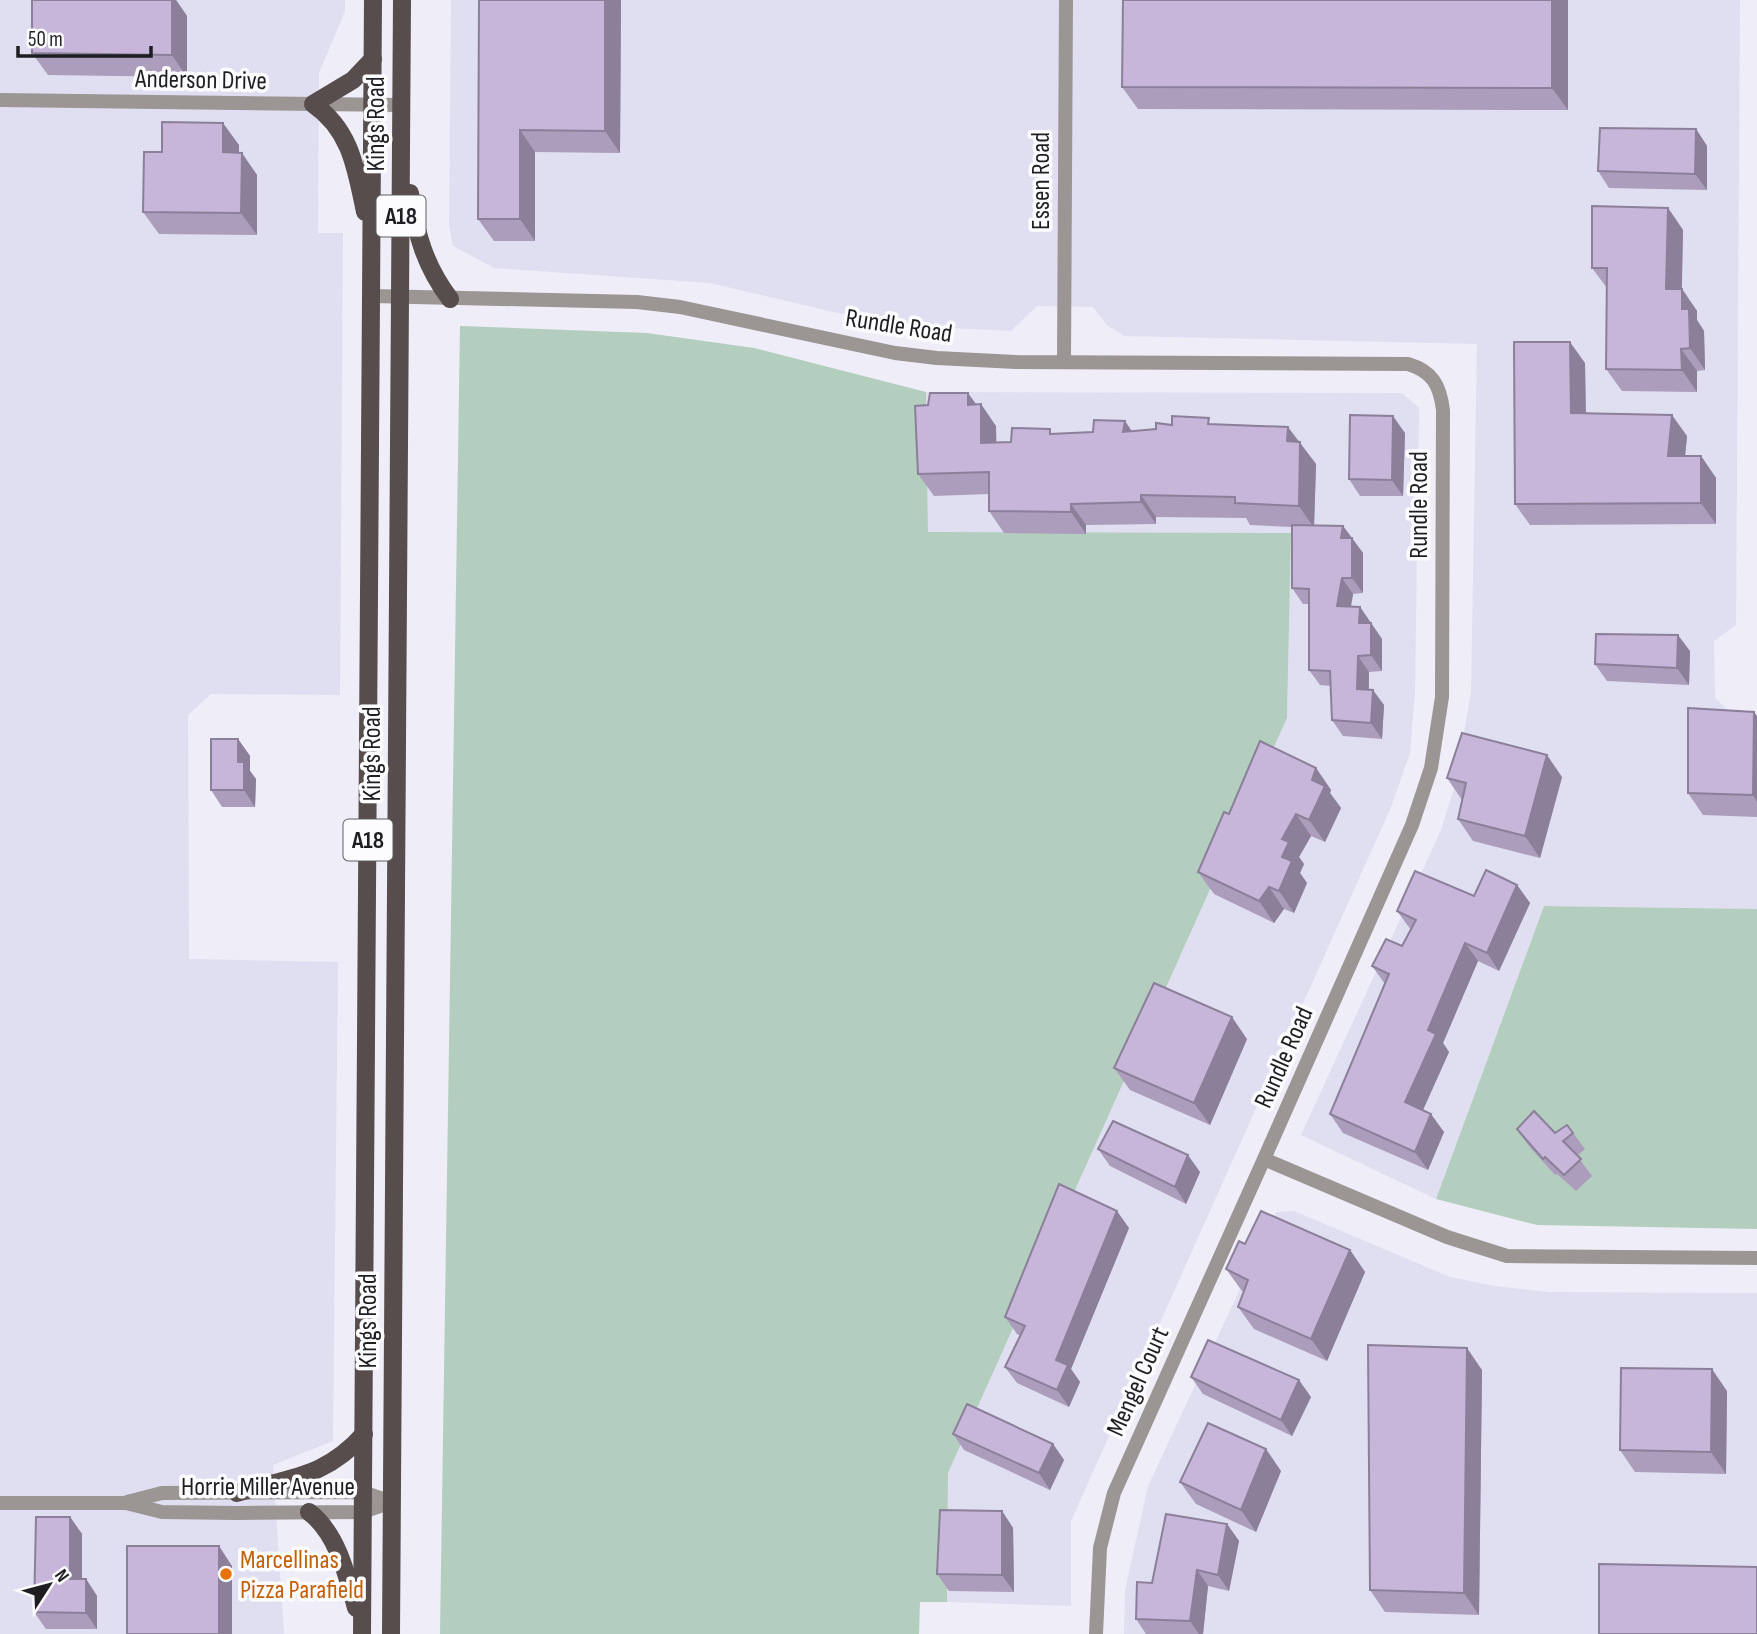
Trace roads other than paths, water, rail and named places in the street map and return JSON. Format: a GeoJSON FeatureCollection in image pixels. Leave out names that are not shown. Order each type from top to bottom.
{"type":"FeatureCollection","features":[{"type":"Feature","properties":{"kind":"main road","name":"Kings Road"},"geometry":{"type":"LineString","coordinates":[[362,1633],[373,0]]}},
{"type":"Feature","properties":{"kind":"main road","name":"Kings Road"},"geometry":{"type":"LineString","coordinates":[[391,1634],[402,0]]}},
{"type":"Feature","properties":{"kind":"main road"},"geometry":{"type":"LineString","coordinates":[[372,246],[349,146],[335,122],[313,104],[353,80],[373,59]]}},
{"type":"Feature","properties":{"kind":"main road"},"geometry":{"type":"LineString","coordinates":[[401,134],[416,234],[428,264],[450,299]]}},
{"type":"Feature","properties":{"kind":"main road"},"geometry":{"type":"LineString","coordinates":[[237,1493],[319,1471],[344,1457],[364,1434]]}},
{"type":"Feature","properties":{"kind":"main road"},"geometry":{"type":"LineString","coordinates":[[309,1512],[321,1521],[332,1537],[362,1633]]}},
{"type":"Feature","properties":{"kind":"street","name":"Essen Road"},"geometry":{"type":"LineString","coordinates":[[1064,362],[1066,0]]}},
{"type":"Feature","properties":{"kind":"street","name":"Anderson Drive"},"geometry":{"type":"LineString","coordinates":[[0,100],[401,105]]}},
{"type":"Feature","properties":{"kind":"street","name":"Rundle Road"},"geometry":{"type":"LineString","coordinates":[[372,296],[637,302],[719,314],[895,353],[937,358],[1064,362],[1408,364],[1430,375],[1441,393],[1443,668],[1442,697],[1431,768],[1412,825],[1264,1159]]}},
{"type":"Feature","properties":{"kind":"street"},"geometry":{"type":"LineString","coordinates":[[1264,1159],[1447,1237],[1507,1255],[1757,1258]]}},
{"type":"Feature","properties":{"kind":"street","name":"Mengel Court"},"geometry":{"type":"LineString","coordinates":[[1096,1634],[1100,1548],[1114,1493],[1264,1159]]}},
{"type":"Feature","properties":{"kind":"street","name":"Horrie Miller Avenue"},"geometry":{"type":"LineString","coordinates":[[125,1503],[162,1493],[363,1492],[392,1502]]}},
{"type":"Feature","properties":{"kind":"street","name":"Horrie Miller Avenue"},"geometry":{"type":"LineString","coordinates":[[0,1503],[125,1503],[162,1512],[363,1512],[392,1502]]}},
{"type":"Feature","properties":{"kind":"place","name":"Marcellinas Pizza Parafield"},"geometry":{"type":"Point","coordinates":[226,1574]}}]}
